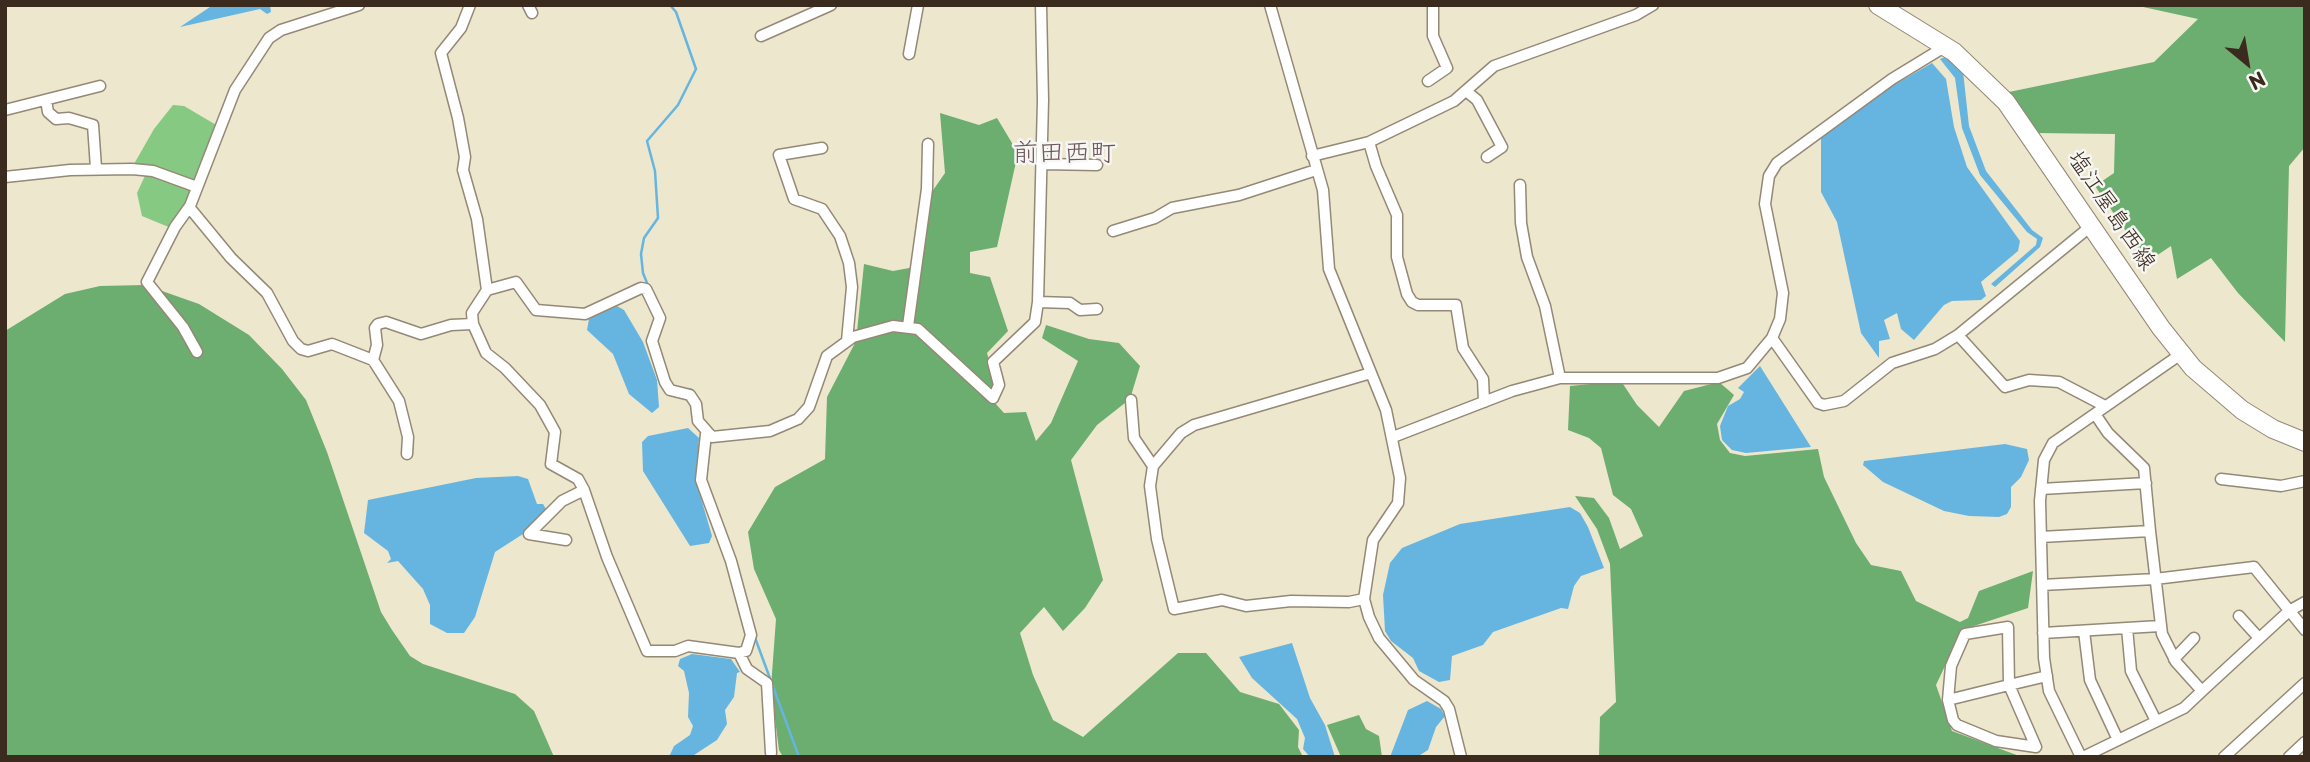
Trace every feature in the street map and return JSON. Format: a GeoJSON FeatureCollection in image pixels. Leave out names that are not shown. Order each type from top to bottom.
{"type":"FeatureCollection","features":[{"type":"Feature","properties":{"kind":"main road","name":"塩江屋島西線"},"geometry":{"type":"LineString","coordinates":[[1878,5],[1945,46],[1983,77],[2006,102],[2181,354],[2206,381],[2242,411],[2305,442]]}},
{"type":"Feature","properties":{"kind":"street"},"geometry":{"type":"LineString","coordinates":[[197,352],[183,327],[147,282],[175,227],[189,207],[234,90],[269,38],[295,23],[359,5]]}},
{"type":"Feature","properties":{"kind":"street"},"geometry":{"type":"LineString","coordinates":[[470,5],[461,29],[441,53],[466,157],[463,170],[477,219],[487,290]]}},
{"type":"Feature","properties":{"kind":"street"},"geometry":{"type":"LineString","coordinates":[[761,36],[831,5]]}},
{"type":"Feature","properties":{"kind":"street"},"geometry":{"type":"LineString","coordinates":[[909,54],[918,5]]}},
{"type":"Feature","properties":{"kind":"street"},"geometry":{"type":"LineString","coordinates":[[702,428],[712,438],[770,431],[798,419],[809,407],[827,356],[847,341],[873,331],[908,326],[918,329],[993,398],[999,385],[993,362],[1035,323],[1038,302],[1041,5]]}},
{"type":"Feature","properties":{"kind":"street"},"geometry":{"type":"LineString","coordinates":[[1270,5],[1323,190],[1329,269],[1386,410],[1400,478],[1398,503],[1373,541],[1364,598],[1379,638],[1414,680],[1444,701],[1449,709],[1461,757]]}},
{"type":"Feature","properties":{"kind":"street"},"geometry":{"type":"LineString","coordinates":[[1428,81],[1447,68],[1433,36],[1433,5]]}},
{"type":"Feature","properties":{"kind":"street"},"geometry":{"type":"LineString","coordinates":[[1312,156],[1369,142],[1454,101],[1494,66],[1504,61],[1636,15],[1653,5]]}},
{"type":"Feature","properties":{"kind":"street"},"geometry":{"type":"LineString","coordinates":[[1393,438],[1485,402],[1560,378],[1718,378],[1734,375],[1758,359],[1772,338],[1780,319],[1783,293],[1765,204],[1769,176],[1777,163],[1945,46]]}},
{"type":"Feature","properties":{"kind":"street"},"geometry":{"type":"LineString","coordinates":[[5,110],[100,86]]}},
{"type":"Feature","properties":{"kind":"street"},"geometry":{"type":"LineString","coordinates":[[1466,91],[1477,100],[1502,147],[1487,157]]}},
{"type":"Feature","properties":{"kind":"street"},"geometry":{"type":"LineString","coordinates":[[46,100],[48,112],[56,119],[69,118],[93,125],[96,168]]}},
{"type":"Feature","properties":{"kind":"street"},"geometry":{"type":"LineString","coordinates":[[1369,142],[1397,215],[1397,257],[1408,294],[1412,302],[1418,305],[1456,304],[1463,348],[1483,379],[1485,402]]}},
{"type":"Feature","properties":{"kind":"street"},"geometry":{"type":"LineString","coordinates":[[908,326],[927,189],[928,144]]}},
{"type":"Feature","properties":{"kind":"street"},"geometry":{"type":"LineString","coordinates":[[822,148],[779,155],[794,199],[822,209],[840,236],[849,263],[852,287],[847,341]]}},
{"type":"Feature","properties":{"kind":"street"},"geometry":{"type":"LineString","coordinates":[[1041,164],[1097,165]]}},
{"type":"Feature","properties":{"kind":"street"},"geometry":{"type":"LineString","coordinates":[[5,177],[96,168],[153,171],[197,187]]}},
{"type":"Feature","properties":{"kind":"street"},"geometry":{"type":"LineString","coordinates":[[1113,231],[1156,218],[1172,208],[1239,195],[1317,170]]}},
{"type":"Feature","properties":{"kind":"street"},"geometry":{"type":"LineString","coordinates":[[1520,185],[1521,223],[1527,257],[1545,306],[1560,378]]}},
{"type":"Feature","properties":{"kind":"street"},"geometry":{"type":"LineString","coordinates":[[189,207],[231,257],[267,293],[293,341],[301,349],[308,351],[332,344],[373,360],[398,401],[408,437],[407,454]]}},
{"type":"Feature","properties":{"kind":"street"},"geometry":{"type":"LineString","coordinates":[[1772,338],[1811,396],[1824,405],[1844,401],[1900,359],[1935,349],[1958,335],[2091,226]]}},
{"type":"Feature","properties":{"kind":"street"},"geometry":{"type":"LineString","coordinates":[[516,282],[536,310],[585,314],[641,288],[646,289],[660,318],[652,341],[665,382],[670,390],[690,395],[696,404],[702,428],[701,480],[731,561],[751,635],[746,651],[739,653],[688,646],[676,651],[647,651],[607,557],[584,490],[578,479],[551,464],[555,432],[540,405],[512,374],[486,353],[472,324],[477,304],[487,290],[516,282]]}},
{"type":"Feature","properties":{"kind":"street"},"geometry":{"type":"LineString","coordinates":[[1038,302],[1070,303],[1080,310],[1097,309]]}},
{"type":"Feature","properties":{"kind":"street"},"geometry":{"type":"LineString","coordinates":[[373,360],[378,324],[386,322],[421,334],[451,325],[472,324]]}},
{"type":"Feature","properties":{"kind":"street"},"geometry":{"type":"LineString","coordinates":[[1958,335],[2005,387],[2029,380],[2059,383],[2105,406]]}},
{"type":"Feature","properties":{"kind":"street"},"geometry":{"type":"LineString","coordinates":[[2181,354],[2053,443],[2044,460],[2041,537],[2043,633],[2047,676],[2049,691],[2082,757],[2184,708],[2289,611],[2305,602]]}},
{"type":"Feature","properties":{"kind":"street"},"geometry":{"type":"LineString","coordinates":[[1364,598],[1246,606],[1222,600],[1174,609],[1157,539],[1150,486],[1153,466],[1181,433],[1194,425],[1371,373]]}},
{"type":"Feature","properties":{"kind":"street"},"geometry":{"type":"LineString","coordinates":[[1131,400],[1134,438],[1153,466]]}},
{"type":"Feature","properties":{"kind":"street"},"geometry":{"type":"LineString","coordinates":[[2095,414],[2115,440],[2141,463],[2146,483],[2160,626],[2174,659],[2202,691]]}},
{"type":"Feature","properties":{"kind":"street"},"geometry":{"type":"LineString","coordinates":[[2221,479],[2281,486],[2305,481]]}},
{"type":"Feature","properties":{"kind":"street"},"geometry":{"type":"LineString","coordinates":[[2041,489],[2146,483]]}},
{"type":"Feature","properties":{"kind":"street"},"geometry":{"type":"LineString","coordinates":[[566,540],[529,534],[562,501],[584,490]]}},
{"type":"Feature","properties":{"kind":"street"},"geometry":{"type":"LineString","coordinates":[[2041,537],[2150,531]]}},
{"type":"Feature","properties":{"kind":"street"},"geometry":{"type":"LineString","coordinates":[[2042,585],[2155,579],[2254,567],[2305,630]]}},
{"type":"Feature","properties":{"kind":"street"},"geometry":{"type":"LineString","coordinates":[[2239,616],[2259,638]]}},
{"type":"Feature","properties":{"kind":"street"},"geometry":{"type":"LineString","coordinates":[[2043,633],[2160,626]]}},
{"type":"Feature","properties":{"kind":"street"},"geometry":{"type":"LineString","coordinates":[[2008,628],[2009,685],[2036,747],[1996,741],[1957,725],[1952,720],[1948,700],[1951,666],[1965,634],[2008,628]]}},
{"type":"Feature","properties":{"kind":"street"},"geometry":{"type":"LineString","coordinates":[[2127,628],[2131,671],[2156,722]]}},
{"type":"Feature","properties":{"kind":"street"},"geometry":{"type":"LineString","coordinates":[[2084,631],[2090,680],[2118,740]]}},
{"type":"Feature","properties":{"kind":"street"},"geometry":{"type":"LineString","coordinates":[[2174,659],[2194,638]]}},
{"type":"Feature","properties":{"kind":"street"},"geometry":{"type":"LineString","coordinates":[[739,653],[747,669],[767,683],[771,753]]}},
{"type":"Feature","properties":{"kind":"street"},"geometry":{"type":"LineString","coordinates":[[1948,700],[2047,676]]}},
{"type":"Feature","properties":{"kind":"street"},"geometry":{"type":"LineString","coordinates":[[2224,757],[2305,682]]}},
{"type":"Feature","properties":{"kind":"street"},"geometry":{"type":"LineString","coordinates":[[2289,757],[2305,742]]}},
{"type":"Feature","properties":{"kind":"green space"},"geometry":{"type":"Polygon","coordinates":[[[2134,5],[2305,5],[2305,147],[2289,166],[2285,342],[2238,293],[2211,258],[2177,279],[2171,246],[2147,262],[2095,186],[2114,173],[2115,134],[2036,133],[2009,92],[2154,62],[2198,19],[2134,5]]]}},
{"type":"Feature","properties":{"kind":"green space"},"geometry":{"type":"Polygon","coordinates":[[[173,105],[184,106],[218,126],[187,205],[171,228],[142,216],[137,193],[149,167],[134,164],[154,129],[173,105]]]}},
{"type":"Feature","properties":{"kind":"green space"},"geometry":{"type":"Polygon","coordinates":[[[940,113],[979,125],[997,118],[1018,153],[997,247],[970,252],[970,273],[990,277],[1008,331],[987,353],[995,382],[994,402],[1004,413],[1026,412],[1036,441],[1051,423],[1078,361],[1042,338],[1046,325],[1089,339],[1119,343],[1140,366],[1130,399],[1097,425],[1071,460],[1103,580],[1085,608],[1063,631],[1044,607],[1020,633],[1033,675],[1053,720],[1083,737],[1178,653],[1206,653],[1240,692],[1279,704],[1299,730],[1298,747],[1303,757],[783,757],[779,750],[771,687],[776,619],[754,569],[748,532],[775,487],[825,459],[827,397],[856,341],[864,264],[893,271],[920,266],[929,196],[945,173],[940,113]]]}},
{"type":"Feature","properties":{"kind":"green space"},"geometry":{"type":"Polygon","coordinates":[[[145,285],[199,304],[249,335],[282,369],[306,400],[327,452],[381,612],[410,656],[423,664],[515,694],[534,711],[554,757],[5,757],[5,331],[65,294],[100,286],[145,285]]]}},
{"type":"Feature","properties":{"kind":"green space"},"geometry":{"type":"Polygon","coordinates":[[[1621,381],[1637,405],[1659,427],[1684,391],[1719,382],[1734,395],[1717,424],[1720,440],[1730,453],[1745,456],[1818,449],[1824,477],[1856,543],[1871,565],[1901,571],[1916,601],[1960,622],[1968,618],[1979,591],[2033,571],[2028,608],[1962,630],[1936,685],[1952,731],[2022,757],[1599,757],[1600,717],[1616,702],[1610,564],[1597,529],[1575,496],[1594,498],[1609,518],[1620,549],[1643,536],[1631,509],[1613,495],[1601,448],[1589,438],[1568,430],[1570,386],[1621,381]]]}},
{"type":"Feature","properties":{"kind":"green space"},"geometry":{"type":"Polygon","coordinates":[[[1359,715],[1366,729],[1379,736],[1382,757],[1341,757],[1327,725],[1359,715]]]}},
{"type":"Feature","properties":{"kind":"water"},"geometry":{"type":"Polygon","coordinates":[[[213,5],[270,5],[271,12],[267,14],[260,9],[180,27],[213,5]]]}},
{"type":"Feature","properties":{"kind":"water"},"geometry":{"type":"Polygon","coordinates":[[[1945,57],[1963,71],[1969,126],[1986,171],[2032,230],[2043,238],[2040,247],[1995,287],[1991,284],[2036,245],[2037,239],[2027,232],[1980,175],[1962,128],[1955,78],[1940,59],[1945,57]]]}},
{"type":"Feature","properties":{"kind":"water"},"geometry":{"type":"Polygon","coordinates":[[[1932,63],[1946,79],[1954,127],[1967,167],[2020,241],[2018,251],[1981,282],[1986,296],[1981,300],[1952,301],[1944,305],[1914,340],[1901,329],[1897,313],[1884,320],[1890,339],[1879,341],[1879,358],[1861,333],[1837,222],[1821,192],[1821,137],[1892,86],[1932,63]]]}},
{"type":"Feature","properties":{"kind":"water"},"geometry":{"type":"Polygon","coordinates":[[[617,306],[624,310],[643,342],[657,380],[659,407],[652,413],[629,394],[613,354],[587,330],[589,319],[617,306]]]}},
{"type":"Feature","properties":{"kind":"water"},"geometry":{"type":"Polygon","coordinates":[[[1760,366],[1811,447],[1746,453],[1732,450],[1722,440],[1720,426],[1728,406],[1740,399],[1744,392],[1738,388],[1760,366]]]}},
{"type":"Feature","properties":{"kind":"water"},"geometry":{"type":"Polygon","coordinates":[[[688,428],[699,438],[696,481],[712,536],[709,543],[690,546],[643,471],[642,442],[648,436],[688,428]]]}},
{"type":"Feature","properties":{"kind":"water"},"geometry":{"type":"Polygon","coordinates":[[[2005,444],[2027,449],[2029,460],[2021,477],[2011,487],[2011,507],[2007,514],[1999,517],[1969,516],[1944,511],[1883,482],[1863,465],[1864,461],[2005,444]]]}},
{"type":"Feature","properties":{"kind":"water"},"geometry":{"type":"Polygon","coordinates":[[[518,476],[528,479],[537,504],[543,504],[546,509],[523,534],[495,552],[475,617],[464,633],[447,633],[430,624],[430,605],[423,589],[398,561],[387,563],[391,559],[388,551],[364,533],[368,500],[476,478],[518,476]]]}},
{"type":"Feature","properties":{"kind":"water"},"geometry":{"type":"Polygon","coordinates":[[[1570,507],[1580,513],[1588,527],[1604,568],[1581,576],[1574,586],[1568,609],[1561,608],[1493,632],[1483,645],[1452,656],[1450,680],[1439,682],[1419,671],[1413,658],[1391,641],[1385,631],[1383,595],[1390,563],[1402,548],[1460,524],[1570,507]]]}},
{"type":"Feature","properties":{"kind":"water"},"geometry":{"type":"Polygon","coordinates":[[[1292,643],[1310,698],[1325,725],[1335,757],[1310,757],[1303,749],[1305,738],[1297,719],[1252,678],[1239,657],[1292,643]]]}},
{"type":"Feature","properties":{"kind":"water"},"geometry":{"type":"Polygon","coordinates":[[[692,654],[731,659],[740,672],[737,673],[734,697],[725,710],[727,724],[717,740],[691,757],[669,757],[674,746],[690,735],[693,726],[688,717],[689,693],[684,671],[678,666],[680,659],[692,654]]]}},
{"type":"Feature","properties":{"kind":"water"},"geometry":{"type":"Polygon","coordinates":[[[1427,701],[1441,709],[1445,716],[1436,727],[1428,750],[1417,757],[1390,757],[1408,710],[1427,701]]]}},
{"type":"Feature","properties":{"kind":"waterway"},"geometry":{"type":"LineString","coordinates":[[649,288],[643,273],[641,254],[644,238],[658,218],[655,171],[647,141],[678,105],[696,69],[676,12],[670,5]]}},
{"type":"Feature","properties":{"kind":"waterway"},"geometry":{"type":"LineString","coordinates":[[688,389],[692,390],[701,404]]}},
{"type":"Feature","properties":{"kind":"waterway"},"geometry":{"type":"LineString","coordinates":[[754,635],[799,757]]}},
{"type":"Feature","properties":{"kind":"district","name":"前田西町"},"geometry":{"type":"Point","coordinates":[1064,154]}}]}
